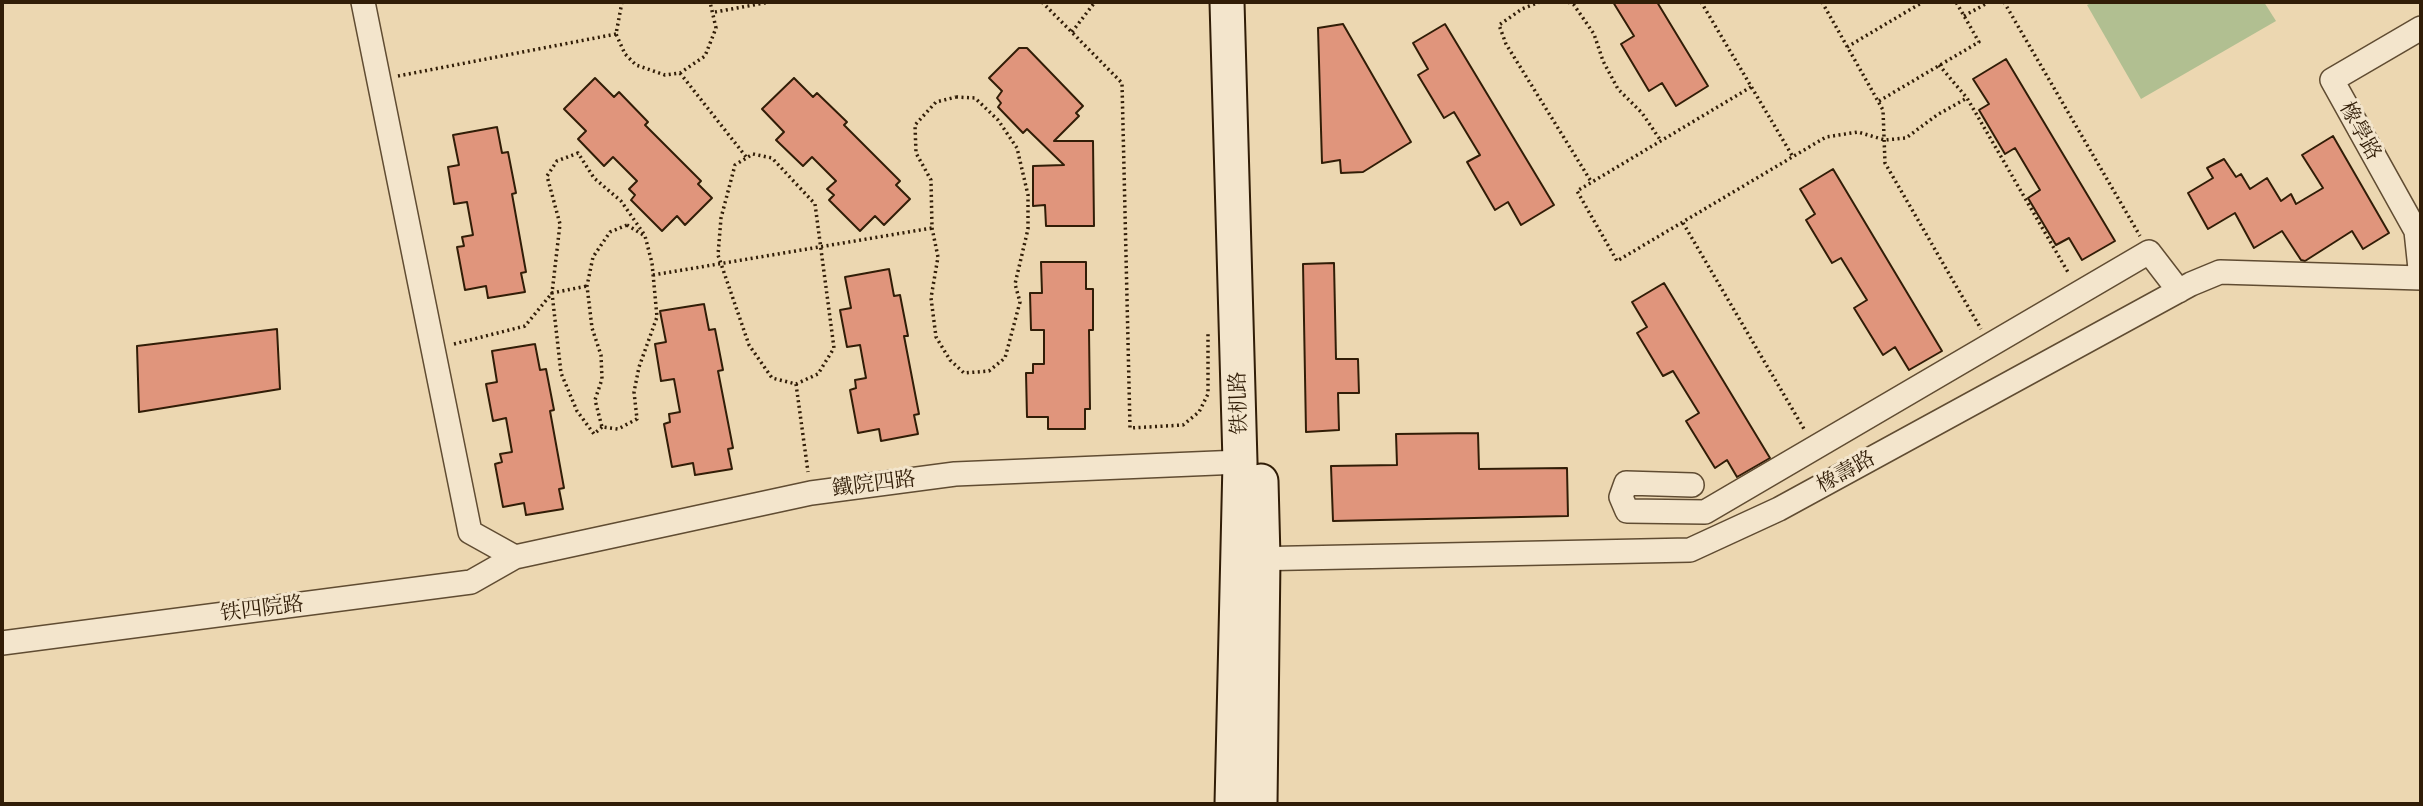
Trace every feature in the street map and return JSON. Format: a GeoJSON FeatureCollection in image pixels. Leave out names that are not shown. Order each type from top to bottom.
{"type":"FeatureCollection","features":[{"type":"Feature","properties":{"kind":"main road","name":"铁机路"},"geometry":{"type":"LineString","coordinates":[[1227,2],[1240,462],[1251,559],[1232,804]]}},
{"type":"Feature","properties":{"kind":"main road","name":"铁机路"},"geometry":{"type":"LineString","coordinates":[[1248,2],[1251,559],[1260,804]]}},
{"type":"Feature","properties":{"kind":"street"},"geometry":{"type":"LineString","coordinates":[[363,2],[381,79],[470,532],[515,557]]}},
{"type":"Feature","properties":{"kind":"street","name":"橡學路"},"geometry":{"type":"LineString","coordinates":[[2421,28],[2332,80],[2416,231],[2421,278]]}},
{"type":"Feature","properties":{"kind":"street"},"geometry":{"type":"LineString","coordinates":[[1692,485],[1626,483],[1621,497],[1627,510],[1705,512],[2149,252],[2179,291]]}},
{"type":"Feature","properties":{"kind":"street","name":"橡壽路"},"geometry":{"type":"LineString","coordinates":[[1251,559],[1690,550],[1779,509],[2179,291],[2220,272],[2421,278]]}},
{"type":"Feature","properties":{"kind":"street","name":"鐵院四路"},"geometry":{"type":"LineString","coordinates":[[515,557],[811,493],[955,474],[1240,462]]}},
{"type":"Feature","properties":{"kind":"street","name":"铁四院路"},"geometry":{"type":"LineString","coordinates":[[2,643],[471,582],[515,557]]}},
{"type":"Feature","properties":{"kind":"path"},"geometry":{"type":"LineString","coordinates":[[622,2],[616,34],[625,54],[636,65],[657,74],[680,73],[694,67],[713,43],[715,12],[710,2]]}},
{"type":"Feature","properties":{"kind":"path"},"geometry":{"type":"LineString","coordinates":[[715,12],[770,2]]}},
{"type":"Feature","properties":{"kind":"path"},"geometry":{"type":"LineString","coordinates":[[1042,2],[1122,83],[1130,428],[1183,425],[1199,412],[1208,394],[1208,326]]}},
{"type":"Feature","properties":{"kind":"path"},"geometry":{"type":"LineString","coordinates":[[1072,32],[1095,2]]}},
{"type":"Feature","properties":{"kind":"path"},"geometry":{"type":"LineString","coordinates":[[1540,2],[1522,9],[1499,25],[1506,44],[1592,183]]}},
{"type":"Feature","properties":{"kind":"path"},"geometry":{"type":"LineString","coordinates":[[1568,2],[1574,5],[1594,34],[1603,61],[1618,89],[1643,113],[1661,141]]}},
{"type":"Feature","properties":{"kind":"path"},"geometry":{"type":"LineString","coordinates":[[1701,2],[1793,157]]}},
{"type":"Feature","properties":{"kind":"path"},"geometry":{"type":"LineString","coordinates":[[1822,2],[1883,110],[1885,163],[1990,346]]}},
{"type":"Feature","properties":{"kind":"path"},"geometry":{"type":"LineString","coordinates":[[1847,47],[1923,2]]}},
{"type":"Feature","properties":{"kind":"path"},"geometry":{"type":"LineString","coordinates":[[1878,101],[1979,42],[1956,2]]}},
{"type":"Feature","properties":{"kind":"path"},"geometry":{"type":"LineString","coordinates":[[1964,16],[1989,2]]}},
{"type":"Feature","properties":{"kind":"path"},"geometry":{"type":"LineString","coordinates":[[2004,2],[2149,252]]}},
{"type":"Feature","properties":{"kind":"path"},"geometry":{"type":"LineString","coordinates":[[381,79],[616,34]]}},
{"type":"Feature","properties":{"kind":"path"},"geometry":{"type":"LineString","coordinates":[[1939,65],[1967,98],[2081,294]]}},
{"type":"Feature","properties":{"kind":"path"},"geometry":{"type":"LineString","coordinates":[[680,73],[747,158]]}},
{"type":"Feature","properties":{"kind":"path"},"geometry":{"type":"LineString","coordinates":[[1751,87],[1577,191],[1617,261],[1826,137],[1858,132],[1885,140],[1906,138],[1967,98]]}},
{"type":"Feature","properties":{"kind":"path"},"geometry":{"type":"LineString","coordinates":[[956,97],[975,98],[998,120],[1017,148],[1028,195],[1028,229],[1016,284],[1020,302],[1005,358],[989,371],[964,373],[950,360],[936,337],[931,298],[939,257],[932,228],[931,180],[916,153],[915,125],[936,102],[956,97]]}},
{"type":"Feature","properties":{"kind":"path"},"geometry":{"type":"LineString","coordinates":[[578,153],[594,178],[621,201],[645,236],[653,275],[657,317],[639,367],[634,392],[637,419],[618,429],[602,427],[594,433],[578,411],[561,373],[552,293],[560,224],[547,176],[557,161],[578,153]]}},
{"type":"Feature","properties":{"kind":"path"},"geometry":{"type":"LineString","coordinates":[[753,154],[772,158],[815,204],[834,348],[817,374],[796,384],[772,378],[750,345],[718,255],[721,218],[735,164],[747,158],[753,154]]}},
{"type":"Feature","properties":{"kind":"path"},"geometry":{"type":"LineString","coordinates":[[1683,223],[1815,447]]}},
{"type":"Feature","properties":{"kind":"path"},"geometry":{"type":"LineString","coordinates":[[602,427],[595,400],[602,379],[601,355],[592,328],[587,286],[593,257],[610,232],[627,225],[645,236]]}},
{"type":"Feature","properties":{"kind":"path"},"geometry":{"type":"LineString","coordinates":[[653,275],[932,228]]}},
{"type":"Feature","properties":{"kind":"path"},"geometry":{"type":"LineString","coordinates":[[432,349],[525,326],[552,293],[587,286]]}},
{"type":"Feature","properties":{"kind":"path"},"geometry":{"type":"LineString","coordinates":[[796,384],[811,493]]}},
{"type":"Feature","properties":{"kind":"green space"},"geometry":{"type":"Polygon","coordinates":[[[2093,2],[2264,2],[2276,21],[2141,99],[2087,5],[2093,2]]]}},
{"type":"Feature","properties":{"kind":"building"},"geometry":{"type":"Polygon","coordinates":[[[1613,2],[1657,2],[1708,86],[1676,106],[1662,83],[1649,91],[1621,44],[1634,36],[1613,2]]]}},
{"type":"Feature","properties":{"kind":"building"},"geometry":{"type":"Polygon","coordinates":[[[1343,24],[1411,142],[1363,172],[1341,173],[1340,160],[1322,163],[1318,28],[1343,24]]]}},
{"type":"Feature","properties":{"kind":"building"},"geometry":{"type":"Polygon","coordinates":[[[1445,24],[1554,205],[1521,225],[1508,202],[1495,210],[1467,162],[1480,155],[1454,112],[1444,118],[1418,75],[1428,69],[1413,43],[1445,24]]]}},
{"type":"Feature","properties":{"kind":"building"},"geometry":{"type":"Polygon","coordinates":[[[1019,48],[1027,48],[1083,106],[1076,113],[1079,116],[1054,141],[1093,141],[1094,226],[1046,226],[1045,205],[1033,206],[1033,166],[1064,165],[1027,129],[1023,133],[998,107],[1001,103],[997,98],[1002,91],[989,78],[1019,48]]]}},
{"type":"Feature","properties":{"kind":"building"},"geometry":{"type":"Polygon","coordinates":[[[2006,59],[2115,241],[2082,260],[2069,238],[2056,245],[2028,198],[2040,190],[2015,148],[2005,154],[1979,110],[1989,104],[1973,79],[2006,59]]]}},
{"type":"Feature","properties":{"kind":"building"},"geometry":{"type":"Polygon","coordinates":[[[595,78],[614,97],[619,92],[648,122],[645,125],[701,181],[698,184],[712,198],[685,225],[677,216],[662,231],[631,200],[635,195],[629,189],[637,181],[613,157],[604,166],[578,139],[586,131],[564,109],[595,78]]]}},
{"type":"Feature","properties":{"kind":"building"},"geometry":{"type":"Polygon","coordinates":[[[794,78],[813,97],[817,93],[847,122],[844,125],[900,181],[896,185],[910,199],[884,225],[875,216],[860,231],[829,200],[834,195],[827,189],[836,181],[812,157],[803,166],[776,140],[784,132],[762,109],[794,78]]]}},
{"type":"Feature","properties":{"kind":"building"},"geometry":{"type":"Polygon","coordinates":[[[497,127],[502,153],[508,152],[516,193],[512,194],[526,272],[521,273],[525,292],[488,298],[486,286],[465,290],[457,247],[464,246],[462,237],[473,235],[467,202],[454,204],[448,167],[459,165],[453,135],[497,127]]]}},
{"type":"Feature","properties":{"kind":"building"},"geometry":{"type":"Polygon","coordinates":[[[2333,136],[2389,233],[2363,249],[2352,231],[2305,261],[2301,260],[2282,231],[2254,248],[2235,213],[2208,229],[2188,193],[2213,178],[2207,168],[2224,159],[2236,177],[2241,174],[2250,189],[2267,178],[2281,201],[2291,194],[2296,204],[2323,188],[2302,155],[2333,136]]]}},
{"type":"Feature","properties":{"kind":"building"},"geometry":{"type":"Polygon","coordinates":[[[1833,169],[1942,351],[1909,370],[1895,347],[1883,355],[1854,308],[1867,300],[1841,258],[1832,263],[1806,220],[1815,214],[1800,189],[1833,169]]]}},
{"type":"Feature","properties":{"kind":"building"},"geometry":{"type":"Polygon","coordinates":[[[1041,262],[1086,262],[1086,289],[1093,289],[1093,330],[1089,330],[1090,409],[1085,409],[1085,429],[1048,429],[1048,417],[1027,417],[1026,373],[1033,373],[1033,364],[1044,364],[1044,330],[1031,330],[1030,293],[1042,293],[1041,262]]]}},
{"type":"Feature","properties":{"kind":"building"},"geometry":{"type":"Polygon","coordinates":[[[1334,263],[1336,359],[1358,359],[1359,393],[1338,393],[1339,430],[1306,432],[1303,264],[1334,263]]]}},
{"type":"Feature","properties":{"kind":"building"},"geometry":{"type":"Polygon","coordinates":[[[889,269],[894,296],[900,295],[908,336],[904,336],[919,414],[914,415],[918,434],[881,441],[879,429],[858,433],[850,390],[856,388],[855,380],[866,378],[860,345],[847,347],[840,310],[851,308],[845,277],[889,269]]]}},
{"type":"Feature","properties":{"kind":"building"},"geometry":{"type":"Polygon","coordinates":[[[1664,283],[1770,458],[1737,477],[1727,460],[1715,468],[1686,421],[1699,413],[1673,371],[1663,376],[1637,333],[1647,327],[1632,302],[1664,283]]]}},
{"type":"Feature","properties":{"kind":"building"},"geometry":{"type":"Polygon","coordinates":[[[704,304],[709,330],[715,329],[723,370],[718,371],[733,448],[728,449],[732,469],[695,475],[693,463],[672,467],[664,424],[670,422],[669,414],[680,412],[674,379],[661,381],[655,344],[666,342],[660,311],[704,304]]]}},
{"type":"Feature","properties":{"kind":"building"},"geometry":{"type":"Polygon","coordinates":[[[277,329],[280,389],[139,412],[137,346],[277,329]]]}},
{"type":"Feature","properties":{"kind":"building"},"geometry":{"type":"Polygon","coordinates":[[[535,344],[540,370],[546,369],[554,410],[550,411],[564,488],[559,489],[563,509],[526,515],[524,503],[503,507],[495,464],[502,462],[500,454],[512,452],[506,418],[493,421],[486,384],[497,382],[492,351],[535,344]]]}},
{"type":"Feature","properties":{"kind":"building"},"geometry":{"type":"Polygon","coordinates":[[[1478,433],[1479,469],[1567,468],[1568,516],[1333,521],[1331,466],[1397,465],[1396,434],[1478,433]]]}}]}
